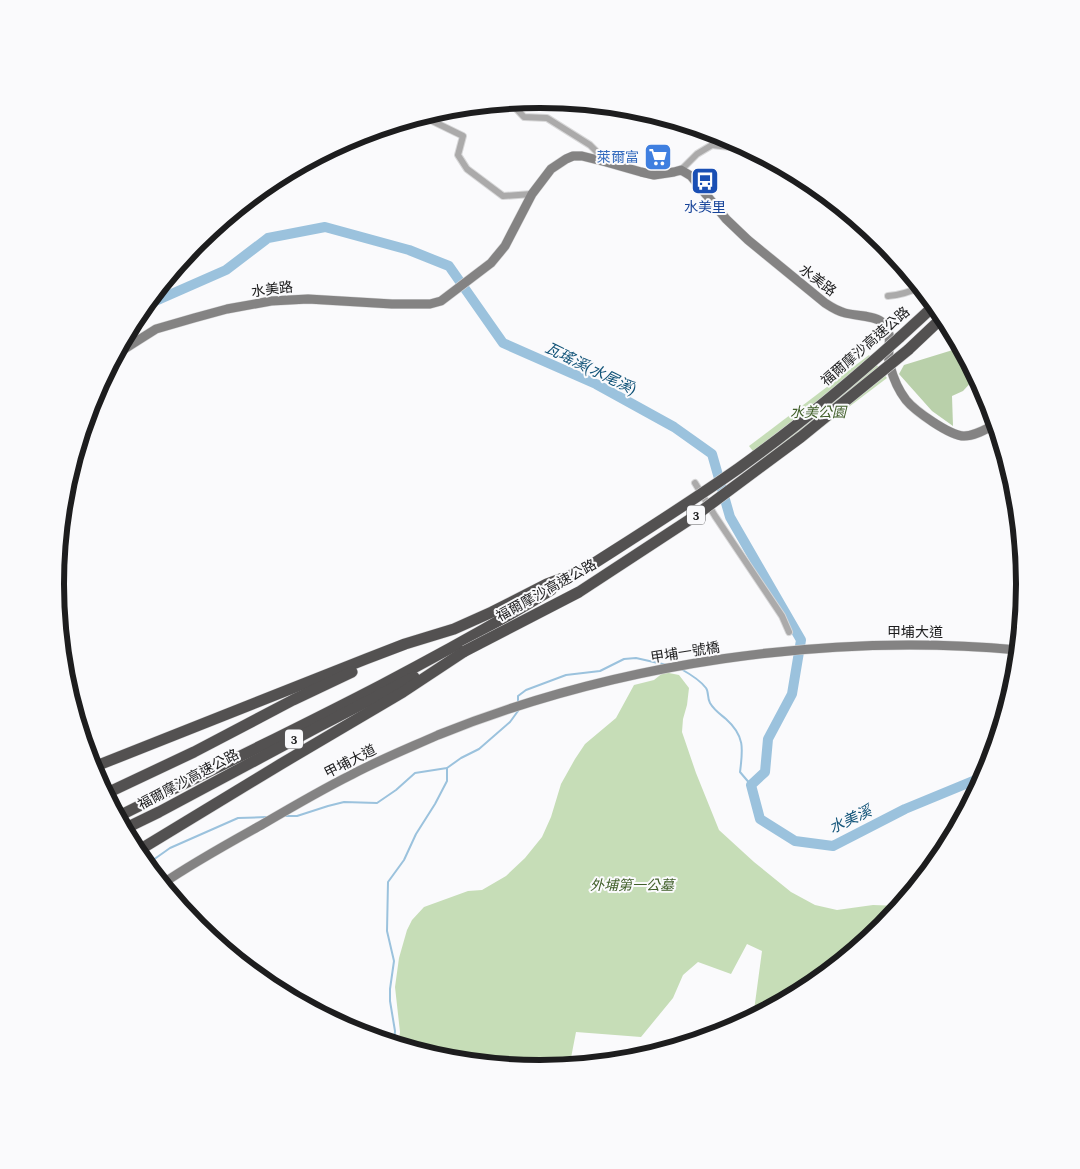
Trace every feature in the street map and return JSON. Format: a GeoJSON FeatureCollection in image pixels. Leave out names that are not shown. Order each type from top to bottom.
{"type":"FeatureCollection","features":[{"type":"Feature","properties":{"kind":"highway","name":"福爾摩沙高速公路"},"geometry":{"type":"LineString","coordinates":[[123,814],[430,659],[514,613],[582,571],[687,504],[788,431],[861,372],[929,310]]}},
{"type":"Feature","properties":{"kind":"highway","name":"福爾摩沙高速公路"},"geometry":{"type":"LineString","coordinates":[[130,826],[579,592],[692,518],[801,437],[908,350],[937,322]]}},
{"type":"Feature","properties":{"kind":"highway"},"geometry":{"type":"LineString","coordinates":[[99,765],[405,644],[454,629],[547,584],[582,571]]}},
{"type":"Feature","properties":{"kind":"highway"},"geometry":{"type":"LineString","coordinates":[[111,791],[194,752],[405,644]]}},
{"type":"Feature","properties":{"kind":"highway"},"geometry":{"type":"LineString","coordinates":[[143,848],[403,692],[465,651]]}},
{"type":"Feature","properties":{"kind":"highway"},"geometry":{"type":"LineString","coordinates":[[145,851],[174,830]]}},
{"type":"Feature","properties":{"kind":"street"},"geometry":{"type":"LineString","coordinates":[[516,109],[524,117],[547,118],[556,123],[590,145],[606,162]]}},
{"type":"Feature","properties":{"kind":"street"},"geometry":{"type":"LineString","coordinates":[[431,121],[463,136],[458,155],[467,169],[503,196],[532,194],[551,170],[573,156],[582,156],[654,175],[681,170],[697,154],[712,145],[714,142]]}},
{"type":"Feature","properties":{"kind":"street"},"geometry":{"type":"LineString","coordinates":[[712,145],[726,147]]}},
{"type":"Feature","properties":{"kind":"street","name":"水美路"},"geometry":{"type":"LineString","coordinates":[[681,170],[691,176],[726,219],[748,240],[824,303],[836,310],[875,318],[882,322],[888,331],[890,339],[889,364],[899,389],[914,408],[956,435],[964,436],[989,427]]}},
{"type":"Feature","properties":{"kind":"street","name":"水美路"},"geometry":{"type":"LineString","coordinates":[[128,347],[156,330],[227,309],[271,301],[308,299],[392,304],[430,304],[441,301],[491,263],[505,246],[532,194]]}},
{"type":"Feature","properties":{"kind":"street"},"geometry":{"type":"LineString","coordinates":[[888,296],[896,296],[914,290]]}},
{"type":"Feature","properties":{"kind":"street"},"geometry":{"type":"LineString","coordinates":[[695,483],[782,616],[790,632]]}},
{"type":"Feature","properties":{"kind":"street","name":"甲埔大道"},"geometry":{"type":"LineString","coordinates":[[812,649],[912,645],[1012,650]]}},
{"type":"Feature","properties":{"kind":"street","name":"甲埔一號橋"},"geometry":{"type":"LineString","coordinates":[[564,693],[646,672],[735,657],[812,649]]}},
{"type":"Feature","properties":{"kind":"street","name":"甲埔大道"},"geometry":{"type":"LineString","coordinates":[[167,881],[206,856],[299,803],[351,775],[412,746],[461,726],[564,693]]}},
{"type":"Feature","properties":{"kind":"green space"},"geometry":{"type":"Polygon","coordinates":[[[954,350],[971,382],[963,391],[952,396],[953,426],[932,411],[899,374],[904,365],[954,350]]]}},
{"type":"Feature","properties":{"kind":"green space","name":"水美公園"},"geometry":{"type":"Polygon","coordinates":[[[869,355],[887,378],[767,469],[749,446],[869,355]]]}},
{"type":"Feature","properties":{"kind":"green space","name":"外埔第一公墓"},"geometry":{"type":"Polygon","coordinates":[[[664,672],[679,675],[689,688],[682,732],[719,830],[791,892],[815,905],[837,910],[873,905],[892,906],[854,943],[830,962],[805,980],[754,1010],[762,951],[747,944],[731,974],[698,962],[683,975],[673,998],[641,1037],[576,1032],[571,1060],[509,1060],[478,1057],[447,1052],[399,1039],[400,1032],[395,987],[399,958],[412,920],[424,907],[468,891],[482,890],[506,876],[525,858],[542,837],[551,817],[561,784],[585,744],[616,718],[634,685],[654,680],[664,672]]]}},
{"type":"Feature","properties":{"kind":"waterway","name":"瓦瑤溪(水尾溪)"},"geometry":{"type":"LineString","coordinates":[[159,299],[226,270],[268,238],[325,227],[409,250],[449,266],[503,343],[596,384],[674,427],[712,454],[730,517],[801,640],[792,694],[768,739],[765,772],[751,785],[760,819],[795,841],[833,846],[905,809],[974,781]]}},
{"type":"Feature","properties":{"kind":"waterway"},"geometry":{"type":"LineString","coordinates":[[518,704],[518,696],[526,690],[566,675],[600,671],[624,659],[636,658],[667,665]]}},
{"type":"Feature","properties":{"kind":"waterway"},"geometry":{"type":"LineString","coordinates":[[681,669],[704,685],[709,701],[717,712],[737,731],[742,750],[740,772],[751,785]]}},
{"type":"Feature","properties":{"kind":"waterway"},"geometry":{"type":"LineString","coordinates":[[284,816],[297,816],[344,802],[377,803],[396,790],[415,773],[447,768],[479,749],[510,722],[518,711]]}},
{"type":"Feature","properties":{"kind":"waterway"},"geometry":{"type":"LineString","coordinates":[[395,1038],[390,1001],[394,961],[387,931],[388,882],[404,860],[416,834],[447,781],[447,768]]}},
{"type":"Feature","properties":{"kind":"waterway"},"geometry":{"type":"LineString","coordinates":[[152,861],[170,848],[238,818],[267,817]]}},
{"type":"Feature","properties":{"kind":"place","name":"萊爾富"},"geometry":{"type":"Point","coordinates":[658,157]}},
{"type":"Feature","properties":{"kind":"place","name":"水美里"},"geometry":{"type":"Point","coordinates":[705,181]}},
{"type":"Feature","properties":{"kind":"water label","name":"水美溪"},"geometry":{"type":"Point","coordinates":[850,819]}}]}
